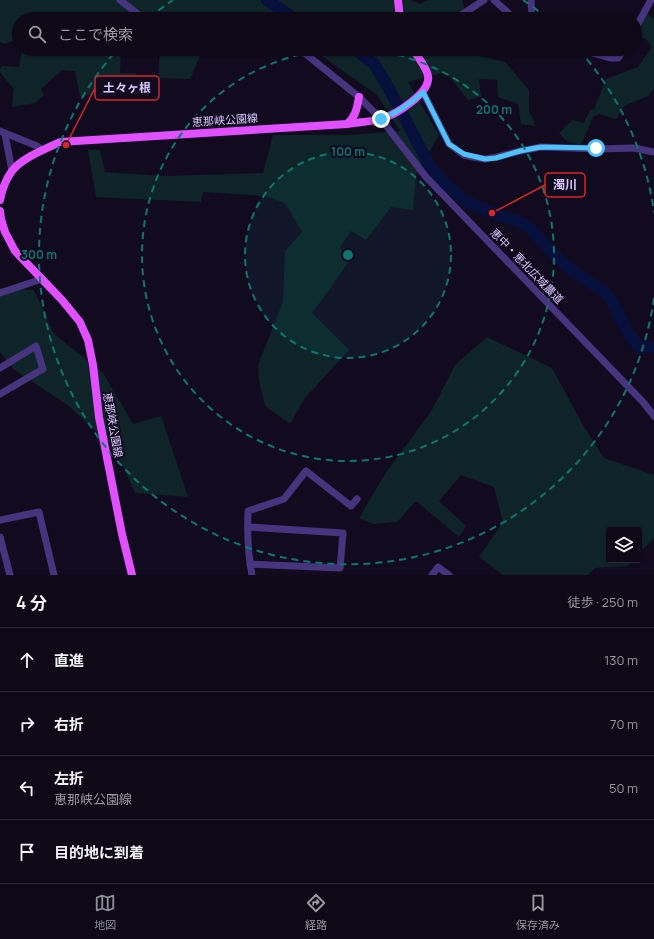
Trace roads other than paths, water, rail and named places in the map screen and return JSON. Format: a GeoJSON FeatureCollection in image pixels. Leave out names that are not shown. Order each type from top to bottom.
{"type":"FeatureCollection","features":[{"type":"Feature","properties":{"kind":"main road"},"geometry":{"type":"LineString","coordinates":[[398,0],[399,12]]}},
{"type":"Feature","properties":{"kind":"main road"},"geometry":{"type":"LineString","coordinates":[[417,56],[428,75],[427,86],[423,92]]}},
{"type":"Feature","properties":{"kind":"main road","name":"恵那峡公園線"},"geometry":{"type":"LineString","coordinates":[[0,200],[3,188],[12,171],[26,159],[60,142],[347,124],[381,119],[395,113],[423,92]]}},
{"type":"Feature","properties":{"kind":"main road"},"geometry":{"type":"LineString","coordinates":[[347,124],[355,113],[359,97]]}},
{"type":"Feature","properties":{"kind":"main road","name":"恵那峡公園線"},"geometry":{"type":"LineString","coordinates":[[0,211],[5,232],[15,251],[62,300],[80,322],[88,340],[93,365],[99,417],[122,534],[132,575]]}},
{"type":"Feature","properties":{"kind":"street"},"geometry":{"type":"LineString","coordinates":[[120,0],[135,12]]}},
{"type":"Feature","properties":{"kind":"street"},"geometry":{"type":"LineString","coordinates":[[466,12],[484,0]]}},
{"type":"Feature","properties":{"kind":"street"},"geometry":{"type":"LineString","coordinates":[[494,0],[507,12]]}},
{"type":"Feature","properties":{"kind":"street"},"geometry":{"type":"LineString","coordinates":[[531,0],[532,12]]}},
{"type":"Feature","properties":{"kind":"street"},"geometry":{"type":"LineString","coordinates":[[642,16],[651,0]]}},
{"type":"Feature","properties":{"kind":"street","name":"恵中・恵北広域農道"},"geometry":{"type":"LineString","coordinates":[[308,56],[359,97],[381,119],[426,177],[643,402],[654,416]]}},
{"type":"Feature","properties":{"kind":"street"},"geometry":{"type":"LineString","coordinates":[[603,56],[610,58],[618,58],[619,56]]}},
{"type":"Feature","properties":{"kind":"street"},"geometry":{"type":"LineString","coordinates":[[423,92],[449,144],[464,154],[473,157],[485,159],[496,158],[541,147],[598,149],[634,148],[654,152]]}},
{"type":"Feature","properties":{"kind":"street"},"geometry":{"type":"LineString","coordinates":[[12,171],[4,146],[3,133],[37,146],[42,150]]}},
{"type":"Feature","properties":{"kind":"street"},"geometry":{"type":"LineString","coordinates":[[0,293],[42,279]]}},
{"type":"Feature","properties":{"kind":"street"},"geometry":{"type":"LineString","coordinates":[[0,368],[36,346],[44,369],[0,394]]}},
{"type":"Feature","properties":{"kind":"street"},"geometry":{"type":"LineString","coordinates":[[252,575],[250,564],[248,512],[284,499],[306,471],[351,506],[357,499]]}},
{"type":"Feature","properties":{"kind":"street"},"geometry":{"type":"LineString","coordinates":[[0,520],[39,512],[54,575]]}},
{"type":"Feature","properties":{"kind":"street"},"geometry":{"type":"LineString","coordinates":[[248,527],[343,532],[340,568],[250,564]]}},
{"type":"Feature","properties":{"kind":"street"},"geometry":{"type":"LineString","coordinates":[[0,541],[10,575]]}},
{"type":"Feature","properties":{"kind":"street"},"geometry":{"type":"LineString","coordinates":[[432,575],[438,567],[449,575]]}},
{"type":"Feature","properties":{"kind":"waterway"},"geometry":{"type":"LineString","coordinates":[[267,0],[285,12]]}},
{"type":"Feature","properties":{"kind":"waterway"},"geometry":{"type":"LineString","coordinates":[[364,56],[374,64],[387,85],[431,168],[446,184],[464,200],[492,213],[518,221],[531,229],[555,256],[577,274],[603,291],[611,299],[629,334],[640,348],[654,347]]}},
{"type":"Feature","properties":{"kind":"place","name":"土々ヶ根"},"geometry":{"type":"Point","coordinates":[66,145]}},
{"type":"Feature","properties":{"kind":"place","name":"濁川"},"geometry":{"type":"Point","coordinates":[492,213]}}]}
